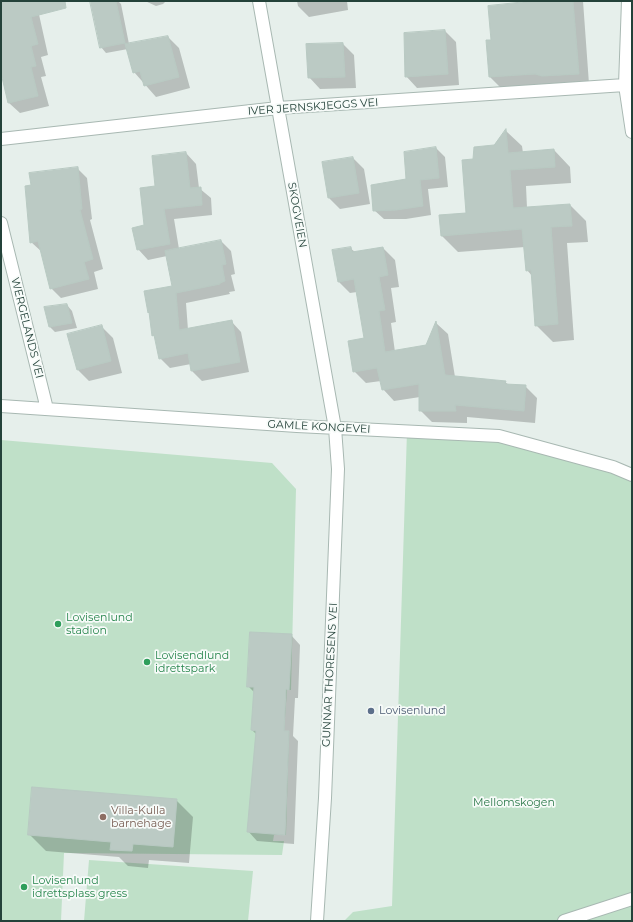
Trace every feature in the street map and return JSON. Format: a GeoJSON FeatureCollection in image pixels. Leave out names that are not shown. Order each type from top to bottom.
{"type":"FeatureCollection","features":[{"type":"Feature","properties":{"kind":"street","name":"SKOGVEIEN"},"geometry":{"type":"LineString","coordinates":[[258,1],[335,428]]}},
{"type":"Feature","properties":{"kind":"street"},"geometry":{"type":"LineString","coordinates":[[628,1],[625,85],[632,132]]}},
{"type":"Feature","properties":{"kind":"street","name":"IVER JERNSKJEGGS VEI"},"geometry":{"type":"LineString","coordinates":[[1,139],[278,108],[625,85]]}},
{"type":"Feature","properties":{"kind":"street","name":"WERGELANDS VEI"},"geometry":{"type":"LineString","coordinates":[[1,223],[47,409]]}},
{"type":"Feature","properties":{"kind":"street","name":"GAMLE KONGEVEI"},"geometry":{"type":"LineString","coordinates":[[1,406],[335,428],[499,436],[612,467],[632,475]]}},
{"type":"Feature","properties":{"kind":"street","name":"GUNNAR THORESENS VEI"},"geometry":{"type":"LineString","coordinates":[[317,921],[339,484],[335,428]]}},
{"type":"Feature","properties":{"kind":"street"},"geometry":{"type":"LineString","coordinates":[[564,921],[632,899]]}},
{"type":"Feature","properties":{"kind":"green space","name":"Mellomskogen"},"geometry":{"type":"Polygon","coordinates":[[[407,431],[499,436],[632,475],[632,921],[344,921],[353,912],[392,906],[407,431]]]}},
{"type":"Feature","properties":{"kind":"green space","name":"Lovisendlund idrettspark"},"geometry":{"type":"Polygon","coordinates":[[[1,440],[272,463],[296,489],[291,690],[287,690],[284,731],[289,731],[286,835],[274,835],[273,841],[284,841],[282,855],[64,853],[61,921],[1,921],[1,440]]]}},
{"type":"Feature","properties":{"kind":"green space"},"geometry":{"type":"Polygon","coordinates":[[[89,860],[253,871],[248,921],[84,921],[89,860]]]}},
{"type":"Feature","properties":{"kind":"building"},"geometry":{"type":"Polygon","coordinates":[[[1,1],[65,1],[66,8],[31,17],[38,44],[31,46],[36,66],[31,67],[38,96],[8,103],[1,73],[1,1]]]}},
{"type":"Feature","properties":{"kind":"building"},"geometry":{"type":"Polygon","coordinates":[[[90,1],[116,1],[125,43],[100,48],[90,1]]]}},
{"type":"Feature","properties":{"kind":"building"},"geometry":{"type":"Polygon","coordinates":[[[532,1],[573,1],[579,74],[542,76],[535,74],[489,77],[486,40],[491,40],[488,6],[532,1]]]}},
{"type":"Feature","properties":{"kind":"building"},"geometry":{"type":"Polygon","coordinates":[[[445,30],[448,74],[405,77],[404,33],[445,30]]]}},
{"type":"Feature","properties":{"kind":"building"},"geometry":{"type":"Polygon","coordinates":[[[168,36],[179,77],[144,86],[140,71],[133,73],[125,44],[168,36]]]}},
{"type":"Feature","properties":{"kind":"building"},"geometry":{"type":"Polygon","coordinates":[[[343,43],[345,77],[308,78],[306,44],[343,43]]]}},
{"type":"Feature","properties":{"kind":"building"},"geometry":{"type":"Polygon","coordinates":[[[506,129],[508,153],[554,149],[555,167],[510,170],[513,208],[570,204],[572,226],[551,227],[558,324],[535,326],[531,270],[526,271],[522,229],[441,236],[439,215],[466,213],[462,160],[473,159],[474,147],[494,145],[506,129]]]}},
{"type":"Feature","properties":{"kind":"building"},"geometry":{"type":"Polygon","coordinates":[[[436,147],[439,178],[420,180],[423,206],[396,210],[373,211],[371,185],[406,179],[404,152],[436,147]]]}},
{"type":"Feature","properties":{"kind":"building"},"geometry":{"type":"Polygon","coordinates":[[[186,152],[190,188],[201,187],[202,205],[164,209],[170,244],[137,250],[132,228],[144,225],[140,188],[155,186],[152,156],[186,152]]]}},
{"type":"Feature","properties":{"kind":"building"},"geometry":{"type":"Polygon","coordinates":[[[353,157],[359,193],[328,198],[322,162],[353,157]]]}},
{"type":"Feature","properties":{"kind":"building"},"geometry":{"type":"Polygon","coordinates":[[[78,167],[82,209],[80,210],[93,259],[84,262],[89,279],[50,289],[38,241],[30,243],[25,186],[31,185],[29,173],[78,167]]]}},
{"type":"Feature","properties":{"kind":"building"},"geometry":{"type":"Polygon","coordinates":[[[221,240],[226,264],[222,265],[225,281],[220,284],[176,293],[179,330],[232,320],[240,362],[191,371],[188,353],[159,359],[154,335],[152,336],[149,312],[148,313],[144,291],[172,286],[165,251],[221,240]]]}},
{"type":"Feature","properties":{"kind":"building"},"geometry":{"type":"Polygon","coordinates":[[[351,247],[352,252],[383,247],[388,275],[379,277],[385,310],[379,311],[385,352],[426,345],[436,321],[445,375],[506,381],[505,384],[526,385],[524,411],[455,405],[456,411],[419,411],[419,384],[382,390],[377,368],[353,372],[348,341],[364,338],[354,279],[338,282],[332,250],[351,247]]]}},
{"type":"Feature","properties":{"kind":"building"},"geometry":{"type":"Polygon","coordinates":[[[67,304],[72,323],[49,327],[44,307],[67,304]]]}},
{"type":"Feature","properties":{"kind":"building"},"geometry":{"type":"Polygon","coordinates":[[[102,325],[111,361],[77,370],[67,334],[102,325]]]}},
{"type":"Feature","properties":{"kind":"building"},"geometry":{"type":"Polygon","coordinates":[[[250,632],[292,634],[289,690],[286,689],[284,731],[289,731],[285,835],[247,832],[256,731],[251,730],[254,687],[247,687],[250,632]]]}},
{"type":"Feature","properties":{"kind":"building"},"geometry":{"type":"Polygon","coordinates":[[[32,787],[177,799],[173,847],[133,844],[132,851],[110,850],[111,842],[28,835],[32,787]]]}},
{"type":"Feature","properties":{"kind":"place","name":"Lovisenlund stadion"},"geometry":{"type":"Point","coordinates":[58,624]}},
{"type":"Feature","properties":{"kind":"place","name":"Lovisendlund idrettspark"},"geometry":{"type":"Point","coordinates":[147,662]}},
{"type":"Feature","properties":{"kind":"place","name":"Lovisenlund"},"geometry":{"type":"Point","coordinates":[371,711]}},
{"type":"Feature","properties":{"kind":"place","name":"Villa-Kulla barnehage"},"geometry":{"type":"Point","coordinates":[103,817]}},
{"type":"Feature","properties":{"kind":"place","name":"Lovisenlund idrettsplass gress"},"geometry":{"type":"Point","coordinates":[24,887]}}]}
